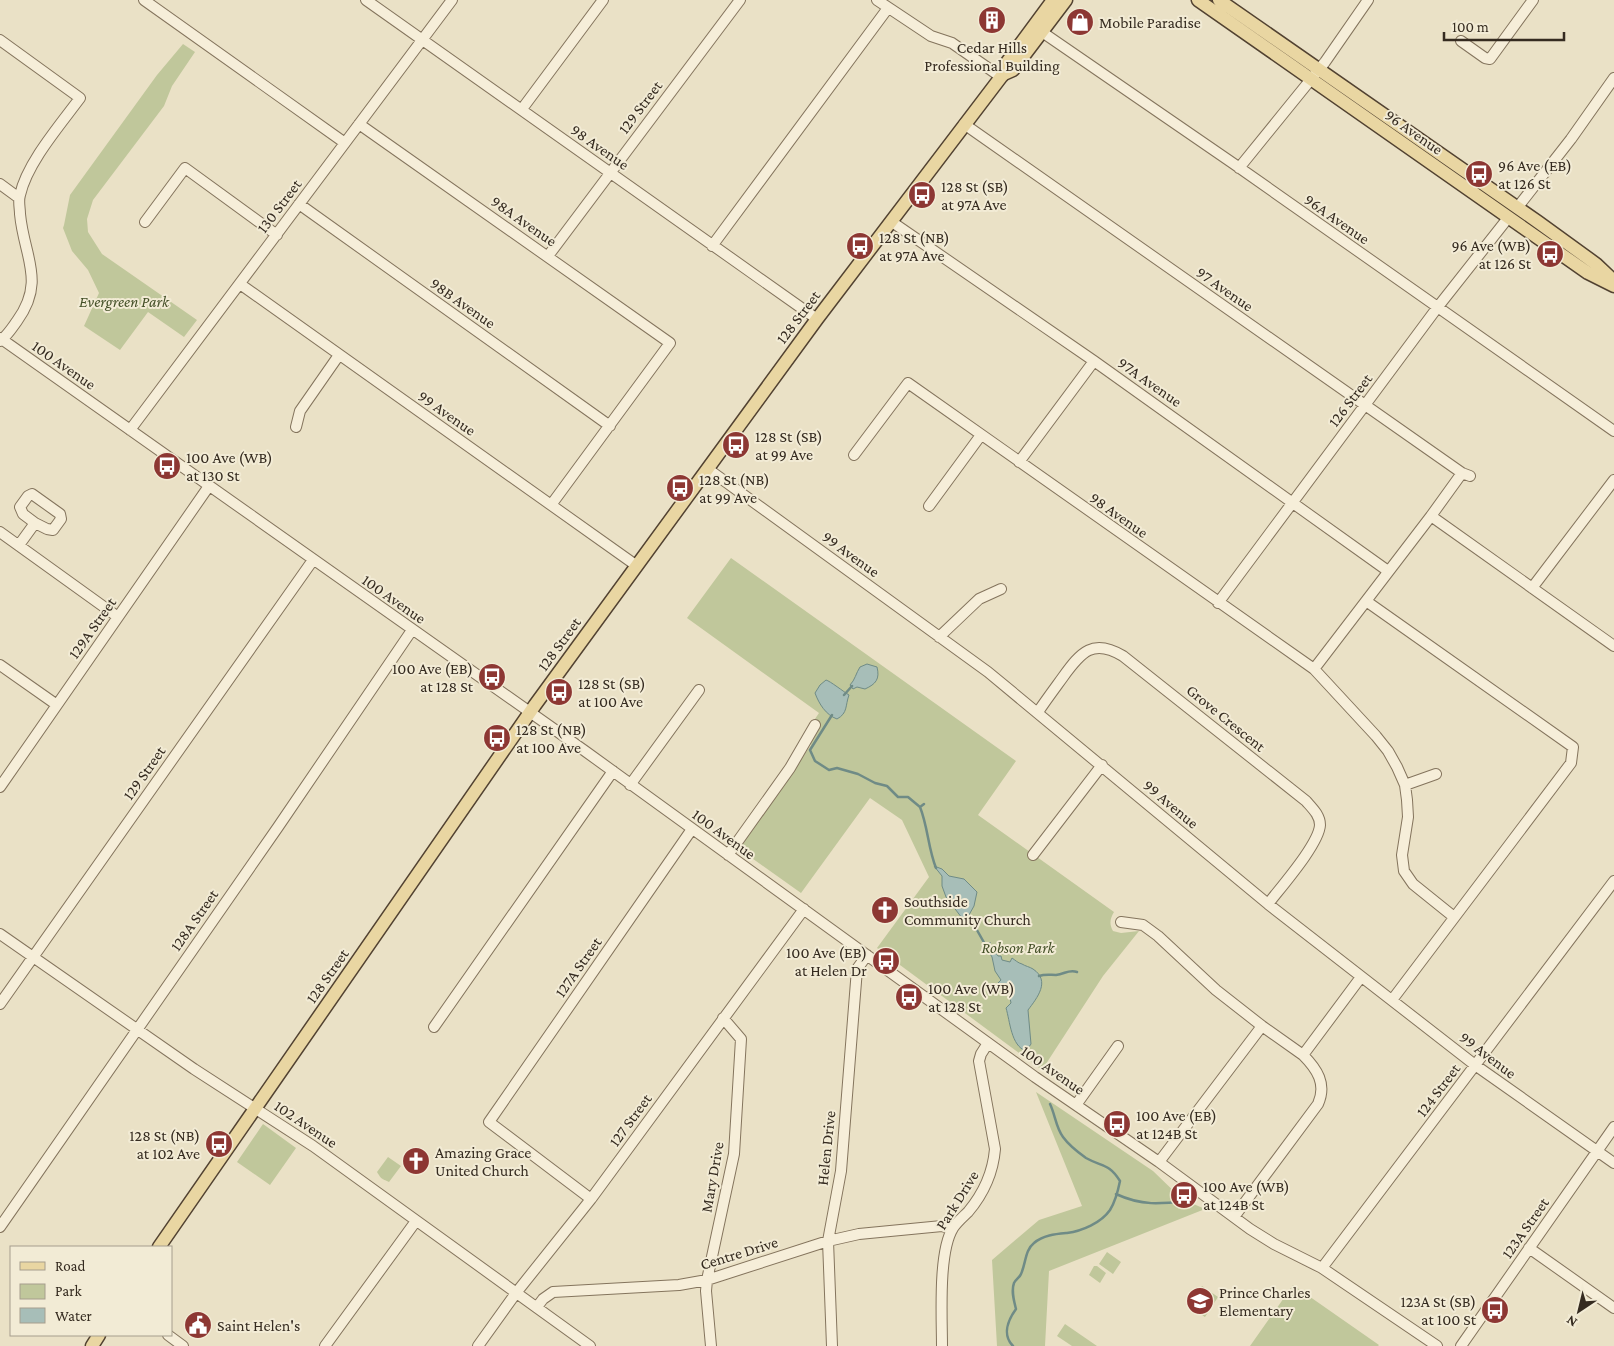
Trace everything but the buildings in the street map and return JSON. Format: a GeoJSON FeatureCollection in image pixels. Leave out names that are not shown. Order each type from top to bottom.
{"type":"FeatureCollection","features":[{"type":"Feature","properties":{"kind":"main road","name":"128 Street"},"geometry":{"type":"LineString","coordinates":[[160,1246],[530,712],[817,319],[1002,75],[1005,65],[1053,0]]}},
{"type":"Feature","properties":{"kind":"main road","name":"128 Street"},"geometry":{"type":"LineString","coordinates":[[1002,75],[1012,70],[1066,0]]}},
{"type":"Feature","properties":{"kind":"main road","name":"96 Avenue"},"geometry":{"type":"LineString","coordinates":[[1198,0],[1314,74],[1513,213],[1588,272],[1614,286]]}},
{"type":"Feature","properties":{"kind":"main road","name":"96 Avenue"},"geometry":{"type":"LineString","coordinates":[[1219,0],[1314,74],[1492,206],[1513,213],[1596,264],[1614,280]]}},
{"type":"Feature","properties":{"kind":"street"},"geometry":{"type":"LineString","coordinates":[[144,0],[345,143]]}},
{"type":"Feature","properties":{"kind":"street","name":"98 Avenue"},"geometry":{"type":"LineString","coordinates":[[366,0],[817,319]]}},
{"type":"Feature","properties":{"kind":"street","name":"130 Street"},"geometry":{"type":"LineString","coordinates":[[130,430],[452,0]]}},
{"type":"Feature","properties":{"kind":"street"},"geometry":{"type":"LineString","coordinates":[[522,109],[603,0]]}},
{"type":"Feature","properties":{"kind":"street","name":"129 Street"},"geometry":{"type":"LineString","coordinates":[[548,256],[740,0]]}},
{"type":"Feature","properties":{"kind":"street"},"geometry":{"type":"LineString","coordinates":[[877,0],[932,36],[952,43],[1002,75]]}},
{"type":"Feature","properties":{"kind":"street"},"geometry":{"type":"LineString","coordinates":[[1239,168],[1314,74],[1368,0]]}},
{"type":"Feature","properties":{"kind":"street"},"geometry":{"type":"LineString","coordinates":[[1461,41],[1485,58],[1490,59],[1532,0]]}},
{"type":"Feature","properties":{"kind":"street"},"geometry":{"type":"LineString","coordinates":[[712,246],[888,8]]}},
{"type":"Feature","properties":{"kind":"street","name":"96A Avenue"},"geometry":{"type":"LineString","coordinates":[[1042,32],[1614,431]]}},
{"type":"Feature","properties":{"kind":"street"},"geometry":{"type":"LineString","coordinates":[[0,40],[80,98],[32,167],[23,184],[19,198],[21,223],[33,286],[26,308],[1,340]]}},
{"type":"Feature","properties":{"kind":"street","name":"126 Street"},"geometry":{"type":"LineString","coordinates":[[1218,603],[1438,308],[1571,139],[1614,78]]}},
{"type":"Feature","properties":{"kind":"street","name":"98A Avenue"},"geometry":{"type":"LineString","coordinates":[[359,124],[670,343],[610,426]]}},
{"type":"Feature","properties":{"kind":"street","name":"97 Avenue"},"geometry":{"type":"LineString","coordinates":[[964,124],[1466,475],[1431,516]]}},
{"type":"Feature","properties":{"kind":"street"},"geometry":{"type":"LineString","coordinates":[[145,222],[185,168],[276,235]]}},
{"type":"Feature","properties":{"kind":"street"},"geometry":{"type":"LineString","coordinates":[[0,184],[19,198]]}},
{"type":"Feature","properties":{"kind":"street","name":"98B Avenue"},"geometry":{"type":"LineString","coordinates":[[299,204],[610,426]]}},
{"type":"Feature","properties":{"kind":"street","name":"97A Avenue"},"geometry":{"type":"LineString","coordinates":[[892,222],[1094,361],[1388,572]]}},
{"type":"Feature","properties":{"kind":"street","name":"99 Avenue"},"geometry":{"type":"LineString","coordinates":[[240,284],[637,566]]}},
{"type":"Feature","properties":{"kind":"street","name":"100 Avenue"},"geometry":{"type":"LineString","coordinates":[[1,340],[613,771],[988,1043],[1159,1162],[1234,1217],[1274,1244],[1322,1268],[1436,1346]]}},
{"type":"Feature","properties":{"kind":"street"},"geometry":{"type":"LineString","coordinates":[[296,428],[300,410],[339,355]]}},
{"type":"Feature","properties":{"kind":"street"},"geometry":{"type":"LineString","coordinates":[[1019,462],[1094,361]]}},
{"type":"Feature","properties":{"kind":"street","name":"98 Avenue"},"geometry":{"type":"LineString","coordinates":[[854,455],[908,383],[1314,669],[1388,751],[1405,785]]}},
{"type":"Feature","properties":{"kind":"street"},"geometry":{"type":"LineString","coordinates":[[551,505],[610,426]]}},
{"type":"Feature","properties":{"kind":"street"},"geometry":{"type":"LineString","coordinates":[[929,506],[981,435]]}},
{"type":"Feature","properties":{"kind":"street","name":"99 Avenue"},"geometry":{"type":"LineString","coordinates":[[708,469],[988,672],[1268,904],[1475,1065],[1614,1164]]}},
{"type":"Feature","properties":{"kind":"street"},"geometry":{"type":"LineString","coordinates":[[1532,588],[1614,480]]}},
{"type":"Feature","properties":{"kind":"street","name":"129A Street"},"geometry":{"type":"LineString","coordinates":[[0,787],[209,486]]}},
{"type":"Feature","properties":{"kind":"street"},"geometry":{"type":"LineString","coordinates":[[1314,669],[1431,516],[1614,646]]}},
{"type":"Feature","properties":{"kind":"street"},"geometry":{"type":"LineString","coordinates":[[19,545],[35,523]]}},
{"type":"Feature","properties":{"kind":"street"},"geometry":{"type":"LineString","coordinates":[[0,532],[118,617]]}},
{"type":"Feature","properties":{"kind":"street","name":"129 Street"},"geometry":{"type":"LineString","coordinates":[[0,1004],[313,560]]}},
{"type":"Feature","properties":{"kind":"street"},"geometry":{"type":"LineString","coordinates":[[939,637],[979,599],[1001,589]]}},
{"type":"Feature","properties":{"kind":"street"},"geometry":{"type":"LineString","coordinates":[[1366,601],[1573,746],[1571,764],[1392,1000]]}},
{"type":"Feature","properties":{"kind":"street","name":"128A Street"},"geometry":{"type":"LineString","coordinates":[[0,1227],[278,827],[412,630]]}},
{"type":"Feature","properties":{"kind":"street","name":"Grove Crescent"},"geometry":{"type":"LineString","coordinates":[[1038,712],[1081,654],[1096,648],[1115,651],[1306,801],[1319,819],[1318,832],[1310,848],[1268,904]]}},
{"type":"Feature","properties":{"kind":"street"},"geometry":{"type":"LineString","coordinates":[[0,665],[57,705]]}},
{"type":"Feature","properties":{"kind":"street"},"geometry":{"type":"LineString","coordinates":[[630,784],[699,690]]}},
{"type":"Feature","properties":{"kind":"street"},"geometry":{"type":"LineString","coordinates":[[728,855],[790,768],[815,725]]}},
{"type":"Feature","properties":{"kind":"street"},"geometry":{"type":"LineString","coordinates":[[1033,855],[1102,765]]}},
{"type":"Feature","properties":{"kind":"street"},"geometry":{"type":"LineString","coordinates":[[434,1027],[613,771]]}},
{"type":"Feature","properties":{"kind":"street"},"geometry":{"type":"LineString","coordinates":[[1436,774],[1405,785],[1408,817],[1402,855],[1404,871],[1413,884],[1454,917]]}},
{"type":"Feature","properties":{"kind":"street","name":"127A Street"},"geometry":{"type":"LineString","coordinates":[[591,1199],[489,1122],[692,829]]}},
{"type":"Feature","properties":{"kind":"street","name":"124 Street"},"geometry":{"type":"LineString","coordinates":[[1322,1268],[1614,882]]}},
{"type":"Feature","properties":{"kind":"street","name":"127 Street"},"geometry":{"type":"LineString","coordinates":[[478,1346],[516,1293],[591,1199],[804,910]]}},
{"type":"Feature","properties":{"kind":"street"},"geometry":{"type":"LineString","coordinates":[[1121,922],[1143,924],[1216,990],[1303,1056],[1314,1068],[1321,1080],[1320,1099],[1234,1217]]}},
{"type":"Feature","properties":{"kind":"street","name":"102 Avenue"},"geometry":{"type":"LineString","coordinates":[[0,934],[136,1030],[313,1146],[590,1346]]}},
{"type":"Feature","properties":{"kind":"street","name":"Helen Drive"},"geometry":{"type":"LineString","coordinates":[[832,1346],[828,1241],[841,1171],[857,969],[867,955]]}},
{"type":"Feature","properties":{"kind":"street"},"geometry":{"type":"LineString","coordinates":[[1303,1056],[1361,977]]}},
{"type":"Feature","properties":{"kind":"street","name":"Mary Drive"},"geometry":{"type":"LineString","coordinates":[[711,1346],[706,1290],[734,1154],[741,1039],[724,1018]]}},
{"type":"Feature","properties":{"kind":"street"},"geometry":{"type":"LineString","coordinates":[[1159,1162],[1262,1026]]}},
{"type":"Feature","properties":{"kind":"street","name":"Park Drive"},"geometry":{"type":"LineString","coordinates":[[942,1346],[944,1266],[948,1242],[952,1229],[982,1194],[994,1161],[995,1149],[979,1061],[988,1043]]}},
{"type":"Feature","properties":{"kind":"street"},"geometry":{"type":"LineString","coordinates":[[1076,1104],[1118,1046]]}},
{"type":"Feature","properties":{"kind":"street","name":"123A Street"},"geometry":{"type":"LineString","coordinates":[[1460,1346],[1614,1127]]}},
{"type":"Feature","properties":{"kind":"street"},"geometry":{"type":"LineString","coordinates":[[325,1346],[416,1221]]}},
{"type":"Feature","properties":{"kind":"street","name":"Centre Drive"},"geometry":{"type":"LineString","coordinates":[[537,1307],[543,1299],[553,1292],[679,1285],[707,1280],[828,1241],[868,1233],[942,1226],[952,1229]]}},
{"type":"Feature","properties":{"kind":"street"},"geometry":{"type":"LineString","coordinates":[[1529,1248],[1614,1308]]}},
{"type":"Feature","properties":{"kind":"street"},"geometry":{"type":"LineString","coordinates":[[169,1336],[181,1345]]}},
{"type":"Feature","properties":{"kind":"green space","name":"Evergreen Park"},"geometry":{"type":"Polygon","coordinates":[[[183,44],[195,52],[172,86],[164,106],[93,200],[87,219],[88,232],[102,254],[197,320],[184,337],[148,312],[120,350],[84,326],[99,293],[88,270],[72,251],[63,228],[70,195],[157,75],[183,44]]]}},
{"type":"Feature","properties":{"kind":"green space","name":"Robson Park"},"geometry":{"type":"Polygon","coordinates":[[[731,558],[1016,761],[978,815],[1114,912],[1110,922],[1113,931],[1121,933],[1139,931],[1103,976],[1042,1070],[877,948],[929,877],[902,820],[870,798],[801,893],[742,851],[742,843],[811,745],[802,738],[819,713],[687,618],[731,558]]]}},
{"type":"Feature","properties":{"kind":"green space"},"geometry":{"type":"Polygon","coordinates":[[[1036,1092],[1153,1171],[1182,1199],[1205,1209],[1049,1271],[1045,1346],[997,1346],[992,1260],[1039,1220],[1082,1206],[1036,1092]]]}},
{"type":"Feature","properties":{"kind":"green space"},"geometry":{"type":"Polygon","coordinates":[[[263,1124],[296,1148],[270,1185],[237,1162],[263,1124]]]}},
{"type":"Feature","properties":{"kind":"green space"},"geometry":{"type":"Polygon","coordinates":[[[388,1157],[401,1166],[389,1182],[377,1172],[388,1157]]]}},
{"type":"Feature","properties":{"kind":"green space"},"geometry":{"type":"Polygon","coordinates":[[[1107,1252],[1121,1262],[1113,1274],[1099,1264],[1107,1252]]]}},
{"type":"Feature","properties":{"kind":"green space"},"geometry":{"type":"Polygon","coordinates":[[[1094,1266],[1097,1266],[1106,1273],[1100,1283],[1089,1275],[1094,1266]]]}},
{"type":"Feature","properties":{"kind":"green space"},"geometry":{"type":"Polygon","coordinates":[[[1293,1285],[1379,1345],[1250,1346],[1293,1285]]]}},
{"type":"Feature","properties":{"kind":"green space"},"geometry":{"type":"Polygon","coordinates":[[[1202,1286],[1218,1297],[1205,1317],[1188,1306],[1202,1286]]]}},
{"type":"Feature","properties":{"kind":"green space"},"geometry":{"type":"Polygon","coordinates":[[[1065,1324],[1097,1346],[1072,1346],[1057,1336],[1065,1324]]]}},
{"type":"Feature","properties":{"kind":"water"},"geometry":{"type":"Polygon","coordinates":[[[867,664],[877,667],[878,675],[876,681],[865,689],[857,687],[853,689],[850,685],[860,667],[867,664]]]}},
{"type":"Feature","properties":{"kind":"water"},"geometry":{"type":"Polygon","coordinates":[[[826,680],[849,695],[845,712],[837,719],[823,709],[815,693],[826,680]]]}},
{"type":"Feature","properties":{"kind":"water"},"geometry":{"type":"Polygon","coordinates":[[[934,866],[942,869],[949,876],[964,879],[977,892],[974,906],[965,922],[946,897],[942,886],[942,876],[934,866]]]}},
{"type":"Feature","properties":{"kind":"water"},"geometry":{"type":"Polygon","coordinates":[[[990,942],[990,945],[998,956],[1001,956],[1002,960],[1010,962],[1012,958],[1033,969],[1041,979],[1041,989],[1028,1010],[1031,1044],[1026,1051],[1014,1039],[1006,1008],[1011,1003],[1009,993],[1004,986],[996,985],[1001,980],[995,971],[992,957],[986,947],[990,942]]]}},
{"type":"Feature","properties":{"kind":"waterway"},"geometry":{"type":"LineString","coordinates":[[844,695],[852,686]]}},
{"type":"Feature","properties":{"kind":"waterway"},"geometry":{"type":"LineString","coordinates":[[832,715],[810,750],[815,761],[829,770],[837,768],[887,786],[898,797],[908,797],[920,807],[924,804]]}},
{"type":"Feature","properties":{"kind":"waterway"},"geometry":{"type":"LineString","coordinates":[[920,807],[936,868]]}},
{"type":"Feature","properties":{"kind":"waterway"},"geometry":{"type":"LineString","coordinates":[[969,916],[986,946]]}},
{"type":"Feature","properties":{"kind":"waterway"},"geometry":{"type":"LineString","coordinates":[[1039,976],[1056,975],[1072,971],[1077,972]]}},
{"type":"Feature","properties":{"kind":"waterway"},"geometry":{"type":"LineString","coordinates":[[1013,1346],[1007,1332],[1016,1309],[1013,1286],[1021,1274],[1029,1249],[1041,1238],[1079,1230],[1091,1226],[1102,1219],[1112,1207],[1120,1181],[1109,1168],[1086,1158],[1065,1140],[1050,1104]]}},
{"type":"Feature","properties":{"kind":"waterway"},"geometry":{"type":"LineString","coordinates":[[1116,1194],[1134,1201],[1151,1203],[1187,1201]]}},
{"type":"Feature","properties":{"kind":"place","name":"Cedar Hills Professional Building"},"geometry":{"type":"Point","coordinates":[992,20]}},
{"type":"Feature","properties":{"kind":"place","name":"Mobile Paradise"},"geometry":{"type":"Point","coordinates":[1080,22]}},
{"type":"Feature","properties":{"kind":"place","name":"96 Ave (EB) at 126 St"},"geometry":{"type":"Point","coordinates":[1479,174]}},
{"type":"Feature","properties":{"kind":"place","name":"128 St (SB) at 97A Ave"},"geometry":{"type":"Point","coordinates":[922,195]}},
{"type":"Feature","properties":{"kind":"place","name":"128 St (NB) at 97A Ave"},"geometry":{"type":"Point","coordinates":[860,246]}},
{"type":"Feature","properties":{"kind":"place","name":"96 Ave (WB) at 126 St"},"geometry":{"type":"Point","coordinates":[1550,254]}},
{"type":"Feature","properties":{"kind":"place","name":"128 St (SB) at 99 Ave"},"geometry":{"type":"Point","coordinates":[736,445]}},
{"type":"Feature","properties":{"kind":"place","name":"100 Ave (WB) at 130 St"},"geometry":{"type":"Point","coordinates":[167,466]}},
{"type":"Feature","properties":{"kind":"place","name":"128 St (NB) at 99 Ave"},"geometry":{"type":"Point","coordinates":[680,488]}},
{"type":"Feature","properties":{"kind":"place","name":"100 Ave (EB) at 128 St"},"geometry":{"type":"Point","coordinates":[492,677]}},
{"type":"Feature","properties":{"kind":"place","name":"128 St (SB) at 100 Ave"},"geometry":{"type":"Point","coordinates":[559,692]}},
{"type":"Feature","properties":{"kind":"place","name":"128 St (NB) at 100 Ave"},"geometry":{"type":"Point","coordinates":[497,738]}},
{"type":"Feature","properties":{"kind":"place","name":"Southside Community Church"},"geometry":{"type":"Point","coordinates":[885,910]}},
{"type":"Feature","properties":{"kind":"place","name":"100 Ave (EB) at Helen Dr"},"geometry":{"type":"Point","coordinates":[886,961]}},
{"type":"Feature","properties":{"kind":"place","name":"100 Ave (WB) at 128 St"},"geometry":{"type":"Point","coordinates":[909,997]}},
{"type":"Feature","properties":{"kind":"place","name":"100 Ave (EB) at 124B St"},"geometry":{"type":"Point","coordinates":[1117,1124]}},
{"type":"Feature","properties":{"kind":"place","name":"128 St (NB) at 102 Ave"},"geometry":{"type":"Point","coordinates":[219,1144]}},
{"type":"Feature","properties":{"kind":"place","name":"Amazing Grace United Church"},"geometry":{"type":"Point","coordinates":[416,1161]}},
{"type":"Feature","properties":{"kind":"place","name":"100 Ave (WB) at 124B St"},"geometry":{"type":"Point","coordinates":[1184,1195]}},
{"type":"Feature","properties":{"kind":"place","name":"Prince Charles Elementary"},"geometry":{"type":"Point","coordinates":[1200,1301]}},
{"type":"Feature","properties":{"kind":"place","name":"123A St (SB) at 100 St"},"geometry":{"type":"Point","coordinates":[1495,1310]}},
{"type":"Feature","properties":{"kind":"place","name":"Saint Helen's"},"geometry":{"type":"Point","coordinates":[198,1325]}}]}
